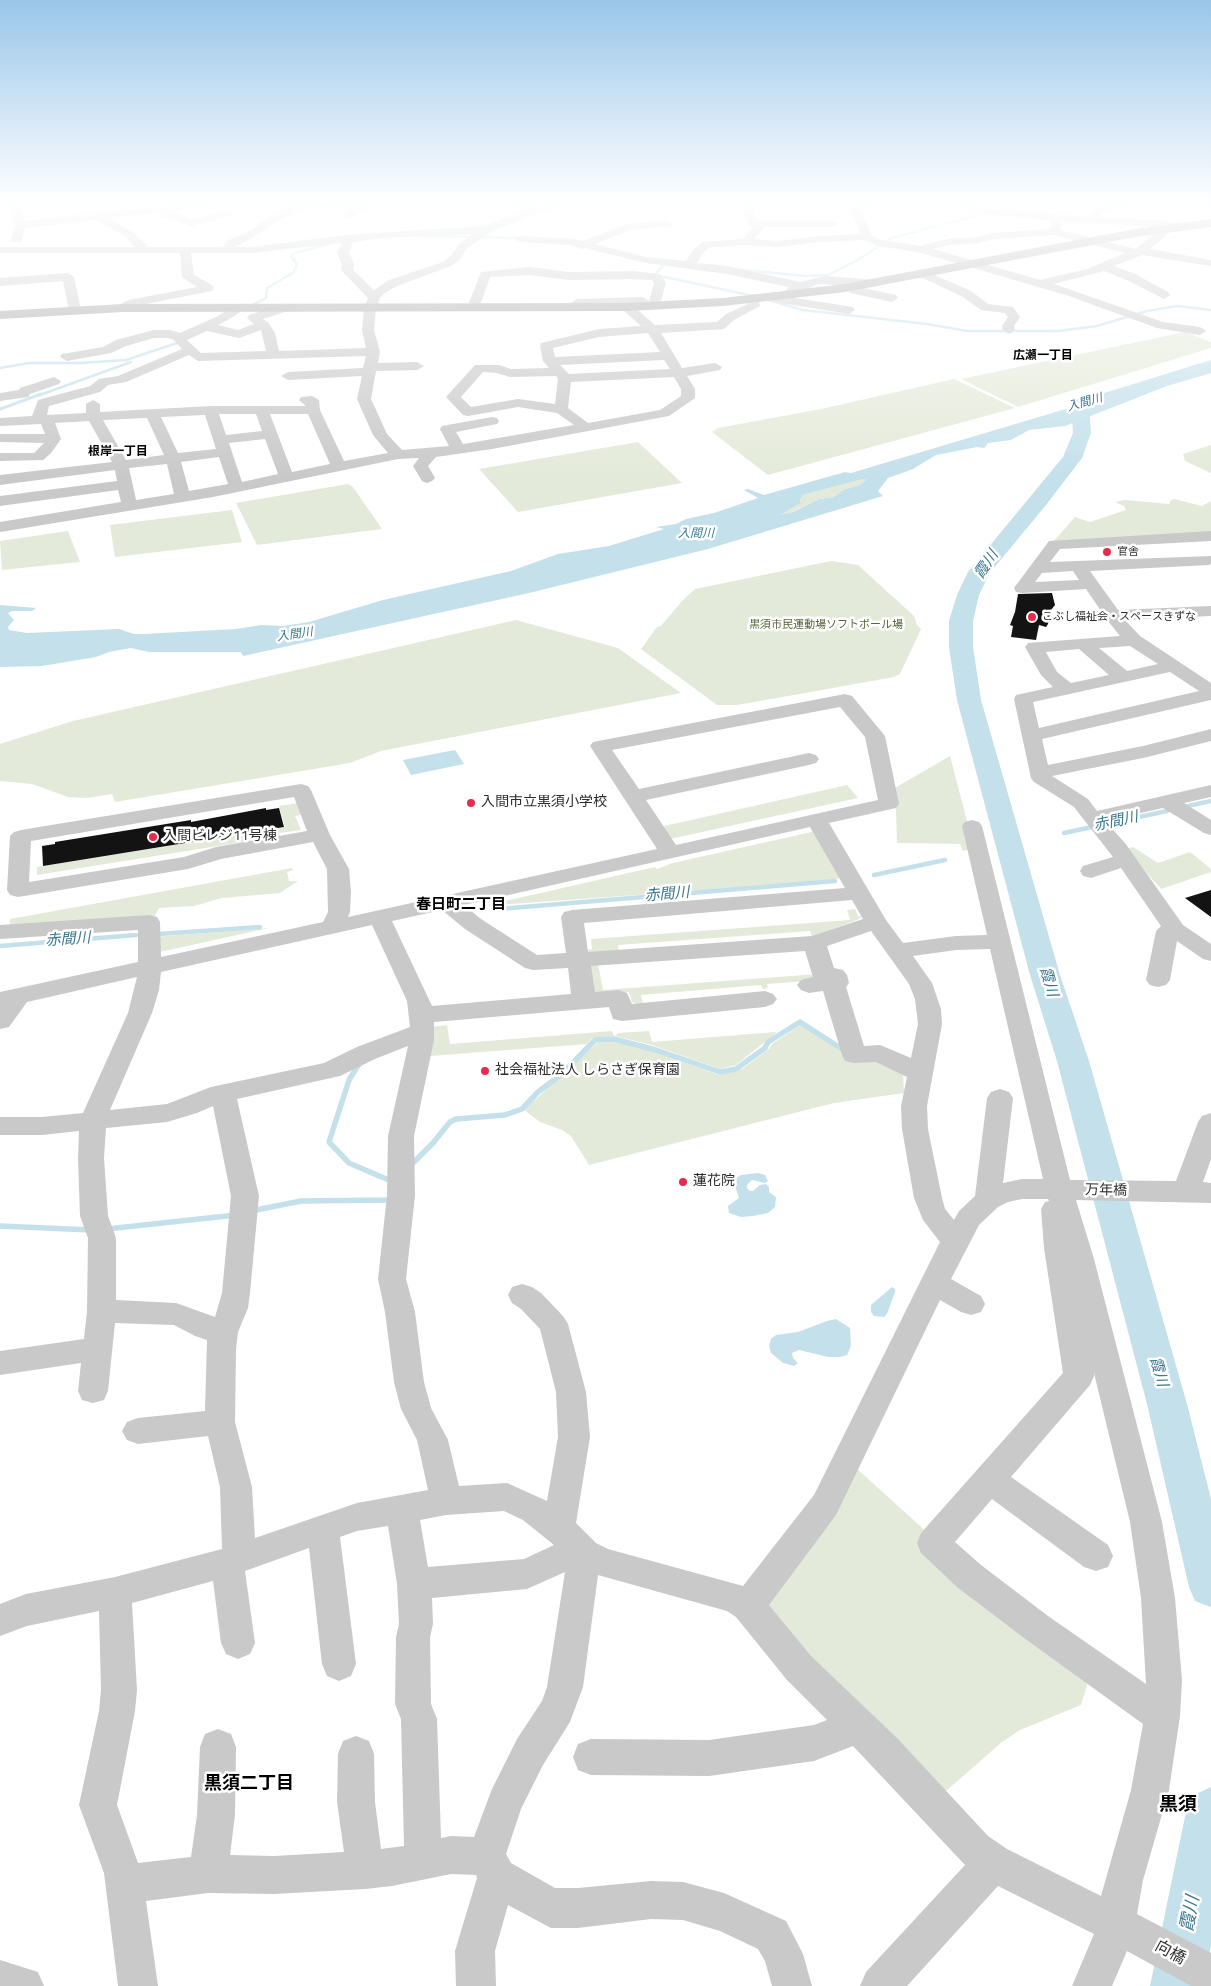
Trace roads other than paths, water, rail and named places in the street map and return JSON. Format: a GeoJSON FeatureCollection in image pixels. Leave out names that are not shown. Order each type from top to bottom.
{"type":"FeatureCollection","features":[{"type":"Feature","properties":{"kind":"main road"},"geometry":{"type":"LineString","coordinates":[[0,315],[128,308],[284,308],[372,303],[473,308],[627,307],[657,303],[762,299],[801,294]]}},
{"type":"Feature","properties":{"kind":"street"},"geometry":{"type":"LineString","coordinates":[[72,294],[75,310]]}},
{"type":"Feature","properties":{"kind":"street"},"geometry":{"type":"LineString","coordinates":[[179,294],[132,303],[128,308],[149,326],[170,334],[183,343],[198,357],[373,352]]}},
{"type":"Feature","properties":{"kind":"street"},"geometry":{"type":"LineString","coordinates":[[369,294],[372,303]]}},
{"type":"Feature","properties":{"kind":"street"},"geometry":{"type":"LineString","coordinates":[[377,294],[372,303],[364,335],[373,352],[364,399],[380,435],[398,455]]}},
{"type":"Feature","properties":{"kind":"street"},"geometry":{"type":"LineString","coordinates":[[473,308],[478,294]]}},
{"type":"Feature","properties":{"kind":"street"},"geometry":{"type":"LineString","coordinates":[[577,303],[657,303],[658,294]]}},
{"type":"Feature","properties":{"kind":"street"},"geometry":{"type":"LineString","coordinates":[[872,294],[892,298]]}},
{"type":"Feature","properties":{"kind":"street"},"geometry":{"type":"LineString","coordinates":[[966,294],[985,307],[1009,310],[1014,317],[1008,326],[1010,330]]}},
{"type":"Feature","properties":{"kind":"street"},"geometry":{"type":"LineString","coordinates":[[1069,294],[1162,325],[1200,331]]}},
{"type":"Feature","properties":{"kind":"street"},"geometry":{"type":"LineString","coordinates":[[558,409],[562,375],[550,361],[546,346],[600,333],[720,326],[730,316],[754,306],[754,302],[762,299],[849,310]]}},
{"type":"Feature","properties":{"kind":"street"},"geometry":{"type":"LineString","coordinates":[[0,527],[183,497],[398,455],[459,450],[664,413],[688,398],[688,389],[652,329],[627,307]]}},
{"type":"Feature","properties":{"kind":"street"},"geometry":{"type":"LineString","coordinates":[[117,380],[155,365],[183,343],[242,308]]}},
{"type":"Feature","properties":{"kind":"street"},"geometry":{"type":"LineString","coordinates":[[272,355],[273,347],[264,326],[253,318],[284,308]]}},
{"type":"Feature","properties":{"kind":"street"},"geometry":{"type":"LineString","coordinates":[[67,357],[106,350],[149,326]]}},
{"type":"Feature","properties":{"kind":"street"},"geometry":{"type":"LineString","coordinates":[[209,327],[239,334],[264,326]]}},
{"type":"Feature","properties":{"kind":"street"},"geometry":{"type":"LineString","coordinates":[[550,361],[668,356]]}},
{"type":"Feature","properties":{"kind":"street"},"geometry":{"type":"LineString","coordinates":[[54,439],[42,420],[43,403],[95,389],[104,382],[117,380],[152,381],[155,365]]}},
{"type":"Feature","properties":{"kind":"street"},"geometry":{"type":"LineString","coordinates":[[288,376],[417,366]]}},
{"type":"Feature","properties":{"kind":"street"},"geometry":{"type":"LineString","coordinates":[[586,428],[558,409],[518,403],[468,412],[453,397],[480,368],[510,373],[562,375],[679,373],[715,367]]}},
{"type":"Feature","properties":{"kind":"street"},"geometry":{"type":"LineString","coordinates":[[472,377],[514,386]]}},
{"type":"Feature","properties":{"kind":"street"},"geometry":{"type":"LineString","coordinates":[[0,397],[23,394],[25,391],[54,381]]}},
{"type":"Feature","properties":{"kind":"street"},"geometry":{"type":"LineString","coordinates":[[625,386],[688,389]]}},
{"type":"Feature","properties":{"kind":"street"},"geometry":{"type":"LineString","coordinates":[[95,389],[93,416],[121,465],[129,506]]}},
{"type":"Feature","properties":{"kind":"street"},"geometry":{"type":"LineString","coordinates":[[180,411],[178,401],[249,398],[312,400],[313,410],[338,467]]}},
{"type":"Feature","properties":{"kind":"street"},"geometry":{"type":"LineString","coordinates":[[261,409],[287,477]]}},
{"type":"Feature","properties":{"kind":"street"},"geometry":{"type":"LineString","coordinates":[[459,450],[448,429],[558,409]]}},
{"type":"Feature","properties":{"kind":"street"},"geometry":{"type":"LineString","coordinates":[[210,410],[236,487]]}},
{"type":"Feature","properties":{"kind":"street"},"geometry":{"type":"LineString","coordinates":[[0,422],[180,411],[313,410]]}},
{"type":"Feature","properties":{"kind":"street"},"geometry":{"type":"LineString","coordinates":[[152,413],[173,458],[183,497]]}},
{"type":"Feature","properties":{"kind":"street"},"geometry":{"type":"LineString","coordinates":[[0,480],[173,458],[270,434]]}},
{"type":"Feature","properties":{"kind":"street"},"geometry":{"type":"LineString","coordinates":[[0,438],[54,439]]}},
{"type":"Feature","properties":{"kind":"street"},"geometry":{"type":"LineString","coordinates":[[0,457],[38,457],[54,439]]}},
{"type":"Feature","properties":{"kind":"street"},"geometry":{"type":"LineString","coordinates":[[427,478],[420,466],[431,453]]}},
{"type":"Feature","properties":{"kind":"street"},"geometry":{"type":"LineString","coordinates":[[0,502],[124,485]]}},
{"type":"Feature","properties":{"kind":"street"},"geometry":{"type":"LineString","coordinates":[[1091,584],[1022,588],[1055,544],[1211,536]]}},
{"type":"Feature","properties":{"kind":"street"},"geometry":{"type":"LineString","coordinates":[[1037,568],[1209,560],[1189,537]]}},
{"type":"Feature","properties":{"kind":"street"},"geometry":{"type":"LineString","coordinates":[[1078,566],[1113,615],[1134,640],[1211,692]]}},
{"type":"Feature","properties":{"kind":"street"},"geometry":{"type":"LineString","coordinates":[[1081,617],[1211,611]]}},
{"type":"Feature","properties":{"kind":"street"},"geometry":{"type":"LineString","coordinates":[[1067,689],[1050,675],[1034,647],[1134,640]]}},
{"type":"Feature","properties":{"kind":"street"},"geometry":{"type":"LineString","coordinates":[[1082,643],[1123,677]]}},
{"type":"Feature","properties":{"kind":"street"},"geometry":{"type":"LineString","coordinates":[[1174,666],[1023,699],[1040,778],[1081,803],[1175,930],[1211,954]]}},
{"type":"Feature","properties":{"kind":"street"},"geometry":{"type":"LineString","coordinates":[[1030,736],[1211,692]]}},
{"type":"Feature","properties":{"kind":"street"},"geometry":{"type":"LineString","coordinates":[[0,1021],[9,998],[670,853],[816,819],[889,804],[875,736],[845,700],[600,746],[670,853]]}},
{"type":"Feature","properties":{"kind":"street"},"geometry":{"type":"LineString","coordinates":[[1039,773],[1143,752],[1211,735]]}},
{"type":"Feature","properties":{"kind":"street"},"geometry":{"type":"LineString","coordinates":[[632,797],[809,759]]}},
{"type":"Feature","properties":{"kind":"street"},"geometry":{"type":"LineString","coordinates":[[319,835],[216,853],[188,863],[18,890],[21,836],[301,790],[319,835],[338,869],[340,912],[332,927]]}},
{"type":"Feature","properties":{"kind":"street"},"geometry":{"type":"LineString","coordinates":[[1092,818],[1211,791]]}},
{"type":"Feature","properties":{"kind":"street"},"geometry":{"type":"LineString","coordinates":[[1166,801],[1209,825]]}},
{"type":"Feature","properties":{"kind":"street"},"geometry":{"type":"LineString","coordinates":[[816,819],[876,922],[920,983],[930,1009],[930,1024],[914,1106],[916,1129],[928,1198],[933,1213],[955,1241]]}},
{"type":"Feature","properties":{"kind":"street"},"geometry":{"type":"LineString","coordinates":[[972,826],[1059,1190],[1080,1259],[1146,1522],[1158,1598],[1164,1680],[1162,1716],[1150,1790],[1117,1909],[1123,1927],[1092,1986]]}},
{"type":"Feature","properties":{"kind":"street"},"geometry":{"type":"LineString","coordinates":[[1091,871],[1125,860]]}},
{"type":"Feature","properties":{"kind":"street"},"geometry":{"type":"LineString","coordinates":[[584,1001],[572,916],[860,894]]}},
{"type":"Feature","properties":{"kind":"street"},"geometry":{"type":"LineString","coordinates":[[446,902],[473,924],[533,963],[814,943],[876,922]]}},
{"type":"Feature","properties":{"kind":"street"},"geometry":{"type":"LineString","coordinates":[[379,917],[419,1001],[422,1023],[401,1136],[401,1195],[392,1279],[400,1312],[403,1345],[413,1400],[419,1417],[432,1440],[446,1501]]}},
{"type":"Feature","properties":{"kind":"street"},"geometry":{"type":"LineString","coordinates":[[0,932],[149,922],[150,967],[147,990],[140,1013],[93,1120],[94,1216],[102,1238],[102,1311],[93,1391]]}},
{"type":"Feature","properties":{"kind":"street"},"geometry":{"type":"LineString","coordinates":[[1158,980],[1167,931],[1175,930]]}},
{"type":"Feature","properties":{"kind":"street"},"geometry":{"type":"LineString","coordinates":[[898,951],[956,943],[1000,941]]}},
{"type":"Feature","properties":{"kind":"street"},"geometry":{"type":"LineString","coordinates":[[809,984],[827,983],[814,943]]}},
{"type":"Feature","properties":{"kind":"street"},"geometry":{"type":"LineString","coordinates":[[835,975],[837,983],[834,987],[854,1055],[880,1053],[919,1073]]}},
{"type":"Feature","properties":{"kind":"street"},"geometry":{"type":"LineString","coordinates":[[0,1126],[42,1126],[167,1113],[188,1107],[211,1096],[331,1070],[422,1023],[619,998],[622,1013],[765,999]]}},
{"type":"Feature","properties":{"kind":"street"},"geometry":{"type":"LineString","coordinates":[[223,1093],[245,1196],[236,1293],[233,1308],[223,1332],[221,1350],[220,1422],[236,1487],[233,1560],[238,1642]]}},
{"type":"Feature","properties":{"kind":"street"},"geometry":{"type":"LineString","coordinates":[[0,1620],[26,1610],[115,1592],[233,1560],[357,1517],[446,1501],[507,1497],[534,1510],[574,1543],[602,1562],[735,1598],[748,1606],[825,1505],[955,1241],[969,1218],[988,1200],[1000,1098]]}},
{"type":"Feature","properties":{"kind":"street"},"geometry":{"type":"LineString","coordinates":[[1198,1192],[1211,1122]]}},
{"type":"Feature","properties":{"kind":"street","name":"万年橋"},"geometry":{"type":"LineString","coordinates":[[988,1200],[1002,1192],[1022,1189],[1198,1192]]}},
{"type":"Feature","properties":{"kind":"street"},"geometry":{"type":"LineString","coordinates":[[1059,1190],[1055,1219],[1066,1304],[1079,1376],[932,1543],[969,1576],[1036,1627],[1162,1716]]}},
{"type":"Feature","properties":{"kind":"street"},"geometry":{"type":"LineString","coordinates":[[934,1283],[971,1304]]}},
{"type":"Feature","properties":{"kind":"street"},"geometry":{"type":"LineString","coordinates":[[476,1986],[475,1951],[505,1802],[530,1752],[557,1710],[565,1687],[574,1543],[574,1437],[571,1392],[552,1324],[531,1301],[522,1295]]}},
{"type":"Feature","properties":{"kind":"street"},"geometry":{"type":"LineString","coordinates":[[102,1311],[176,1314],[205,1328],[223,1332]]}},
{"type":"Feature","properties":{"kind":"street"},"geometry":{"type":"LineString","coordinates":[[0,1363],[98,1349]]}},
{"type":"Feature","properties":{"kind":"street"},"geometry":{"type":"LineString","coordinates":[[138,1431],[220,1422]]}},
{"type":"Feature","properties":{"kind":"street"},"geometry":{"type":"LineString","coordinates":[[990,1479],[1096,1556]]}},
{"type":"Feature","properties":{"kind":"street"},"geometry":{"type":"LineString","coordinates":[[402,1509],[414,1584],[416,1624],[413,1636],[413,1704],[419,1719],[424,1861]]}},
{"type":"Feature","properties":{"kind":"street"},"geometry":{"type":"LineString","coordinates":[[323,1529],[339,1664]]}},
{"type":"Feature","properties":{"kind":"street"},"geometry":{"type":"LineString","coordinates":[[414,1584],[527,1574],[574,1543]]}},
{"type":"Feature","properties":{"kind":"street"},"geometry":{"type":"LineString","coordinates":[[115,1592],[119,1690],[117,1711],[98,1805],[125,1884],[138,1986]]}},
{"type":"Feature","properties":{"kind":"street","name":"向橋"},"geometry":{"type":"LineString","coordinates":[[748,1606],[799,1668],[858,1726],[975,1849],[993,1863],[1123,1927],[1211,1975]]}},
{"type":"Feature","properties":{"kind":"street"},"geometry":{"type":"LineString","coordinates":[[591,1757],[709,1758],[814,1743],[858,1726]]}},
{"type":"Feature","properties":{"kind":"street"},"geometry":{"type":"LineString","coordinates":[[208,1874],[218,1792],[218,1747]]}},
{"type":"Feature","properties":{"kind":"street"},"geometry":{"type":"LineString","coordinates":[[356,1754],[356,1802],[365,1870]]}},
{"type":"Feature","properties":{"kind":"street"},"geometry":{"type":"LineString","coordinates":[[125,1884],[208,1874],[274,1875],[365,1870],[392,1867],[451,1855],[492,1867],[550,1908],[578,1908],[651,1900],[683,1901],[724,1913],[772,1935],[784,1954],[792,1986]]}},
{"type":"Feature","properties":{"kind":"street"},"geometry":{"type":"LineString","coordinates":[[880,1986],[993,1863]]}},
{"type":"Feature","properties":{"kind":"street"},"geometry":{"type":"LineString","coordinates":[[0,1980],[24,1986]]}},
{"type":"Feature","properties":{"kind":"water","name":"入間川"},"geometry":{"type":"Polygon","coordinates":[[[1211,360],[1211,373],[1167,386],[1065,426],[1029,430],[1011,440],[988,443],[984,448],[977,447],[936,455],[913,469],[888,478],[878,491],[883,496],[708,549],[529,593],[243,656],[241,652],[149,652],[131,648],[109,652],[96,657],[42,666],[0,667],[0,605],[36,608],[32,611],[12,611],[8,613],[14,620],[8,627],[9,630],[27,633],[119,629],[134,634],[144,634],[236,629],[261,625],[283,626],[309,622],[383,600],[511,571],[558,554],[609,546],[664,529],[656,527],[676,524],[686,519],[714,513],[758,498],[744,490],[748,489],[764,495],[845,472],[851,473],[1069,408],[1091,400],[1088,398],[1211,360]],[[863,479],[803,495],[800,500],[801,503],[780,515],[793,512],[819,499],[834,497],[843,490],[860,485],[866,480],[863,479]]]}},
{"type":"Feature","properties":{"kind":"water"},"geometry":{"type":"Polygon","coordinates":[[[455,750],[464,764],[411,775],[403,760],[455,750]]]}},
{"type":"Feature","properties":{"kind":"water"},"geometry":{"type":"Polygon","coordinates":[[[758,1173],[765,1175],[768,1181],[765,1183],[752,1180],[747,1185],[747,1188],[753,1191],[760,1185],[766,1184],[769,1187],[769,1192],[776,1197],[775,1207],[768,1213],[753,1216],[741,1217],[729,1213],[728,1206],[739,1198],[734,1183],[735,1179],[741,1175],[758,1173]]]}},
{"type":"Feature","properties":{"kind":"water"},"geometry":{"type":"Polygon","coordinates":[[[892,1287],[895,1289],[895,1292],[887,1314],[884,1317],[874,1316],[871,1312],[871,1305],[892,1287]]]}},
{"type":"Feature","properties":{"kind":"water"},"geometry":{"type":"Polygon","coordinates":[[[836,1319],[850,1328],[851,1346],[847,1355],[828,1357],[799,1350],[792,1353],[793,1358],[798,1363],[794,1366],[783,1363],[771,1353],[769,1346],[771,1339],[776,1335],[798,1332],[836,1319]]]}},
{"type":"Feature","properties":{"kind":"waterway"},"geometry":{"type":"LineString","coordinates":[[250,306],[266,298],[266,294]]}},
{"type":"Feature","properties":{"kind":"waterway"},"geometry":{"type":"LineString","coordinates":[[743,294],[754,296]]}},
{"type":"Feature","properties":{"kind":"waterway"},"geometry":{"type":"LineString","coordinates":[[765,299],[803,310],[927,324],[967,331],[1058,331],[1097,326],[1147,311],[1177,306],[1211,310]]}},
{"type":"Feature","properties":{"kind":"waterway"},"geometry":{"type":"LineString","coordinates":[[220,323],[236,314]]}},
{"type":"Feature","properties":{"kind":"waterway"},"geometry":{"type":"LineString","coordinates":[[0,368],[29,363],[80,363],[126,360],[183,341]]}},
{"type":"Feature","properties":{"kind":"waterway"},"geometry":{"type":"LineString","coordinates":[[37,396],[131,362]]}},
{"type":"Feature","properties":{"kind":"waterway"},"geometry":{"type":"LineString","coordinates":[[0,409],[41,394]]}},
{"type":"Feature","properties":{"kind":"waterway","name":"霞川"},"geometry":{"type":"LineString","coordinates":[[1080,404],[1082,433],[1072,458],[1039,501],[979,572],[968,595],[961,621],[961,647],[969,700],[1045,975],[1073,1061],[1167,1404],[1211,1587]]}},
{"type":"Feature","properties":{"kind":"waterway","name":"赤間川"},"geometry":{"type":"LineString","coordinates":[[1188,806],[1211,801]]}},
{"type":"Feature","properties":{"kind":"waterway","name":"赤間川"},"geometry":{"type":"LineString","coordinates":[[1064,833],[1167,811]]}},
{"type":"Feature","properties":{"kind":"waterway","name":"赤間川"},"geometry":{"type":"LineString","coordinates":[[874,875],[945,860]]}},
{"type":"Feature","properties":{"kind":"waterway","name":"赤間川"},"geometry":{"type":"LineString","coordinates":[[499,909],[835,881]]}},
{"type":"Feature","properties":{"kind":"waterway","name":"赤間川"},"geometry":{"type":"LineString","coordinates":[[159,934],[260,927]]}},
{"type":"Feature","properties":{"kind":"waterway","name":"赤間川"},"geometry":{"type":"LineString","coordinates":[[0,946],[136,935]]}},
{"type":"Feature","properties":{"kind":"waterway"},"geometry":{"type":"LineString","coordinates":[[411,1165],[433,1143],[450,1122],[456,1119],[505,1115],[522,1109],[538,1092],[562,1074],[595,1040],[614,1039],[656,1050],[720,1072],[736,1069],[765,1048],[768,1042],[800,1022],[845,1051]]}},
{"type":"Feature","properties":{"kind":"waterway"},"geometry":{"type":"LineString","coordinates":[[359,1064],[349,1080],[329,1142],[349,1163],[391,1181]]}},
{"type":"Feature","properties":{"kind":"waterway"},"geometry":{"type":"LineString","coordinates":[[251,1211],[301,1201],[388,1200],[390,1197]]}},
{"type":"Feature","properties":{"kind":"waterway"},"geometry":{"type":"LineString","coordinates":[[107,1229],[236,1215]]}},
{"type":"Feature","properties":{"kind":"waterway"},"geometry":{"type":"LineString","coordinates":[[0,1226],[91,1230]]}},
{"type":"Feature","properties":{"kind":"waterway","name":"霞川"},"geometry":{"type":"LineString","coordinates":[[1177,1986],[1211,1812]]}},
{"type":"Feature","properties":{"kind":"place","name":"官舎"},"geometry":{"type":"Point","coordinates":[1107,552]}},
{"type":"Feature","properties":{"kind":"place","name":"こぶし福祉会・スペースきずな"},"geometry":{"type":"Point","coordinates":[1032,617]}},
{"type":"Feature","properties":{"kind":"place","name":"入間市立黒須小学校"},"geometry":{"type":"Point","coordinates":[471,803]}},
{"type":"Feature","properties":{"kind":"place","name":"入間ビレジ11号棟"},"geometry":{"type":"Point","coordinates":[153,837]}},
{"type":"Feature","properties":{"kind":"place","name":"社会福祉法人 しらさぎ保育園"},"geometry":{"type":"Point","coordinates":[485,1071]}},
{"type":"Feature","properties":{"kind":"place","name":"蓮花院"},"geometry":{"type":"Point","coordinates":[683,1182]}},
{"type":"Feature","properties":{"kind":"district","name":"広瀬一丁目"},"geometry":{"type":"Point","coordinates":[1043,356]}},
{"type":"Feature","properties":{"kind":"district","name":"根岸一丁目"},"geometry":{"type":"Point","coordinates":[118,452]}},
{"type":"Feature","properties":{"kind":"district","name":"春日町二丁目"},"geometry":{"type":"Point","coordinates":[461,905]}},
{"type":"Feature","properties":{"kind":"district","name":"黒須二丁目"},"geometry":{"type":"Point","coordinates":[249,1785]}},
{"type":"Feature","properties":{"kind":"district","name":"黒須"},"geometry":{"type":"Point","coordinates":[1178,1805]}},
{"type":"Feature","properties":{"kind":"park label","name":"黒須市民運動場ソフトボール場"},"geometry":{"type":"Point","coordinates":[826,625]}}]}
